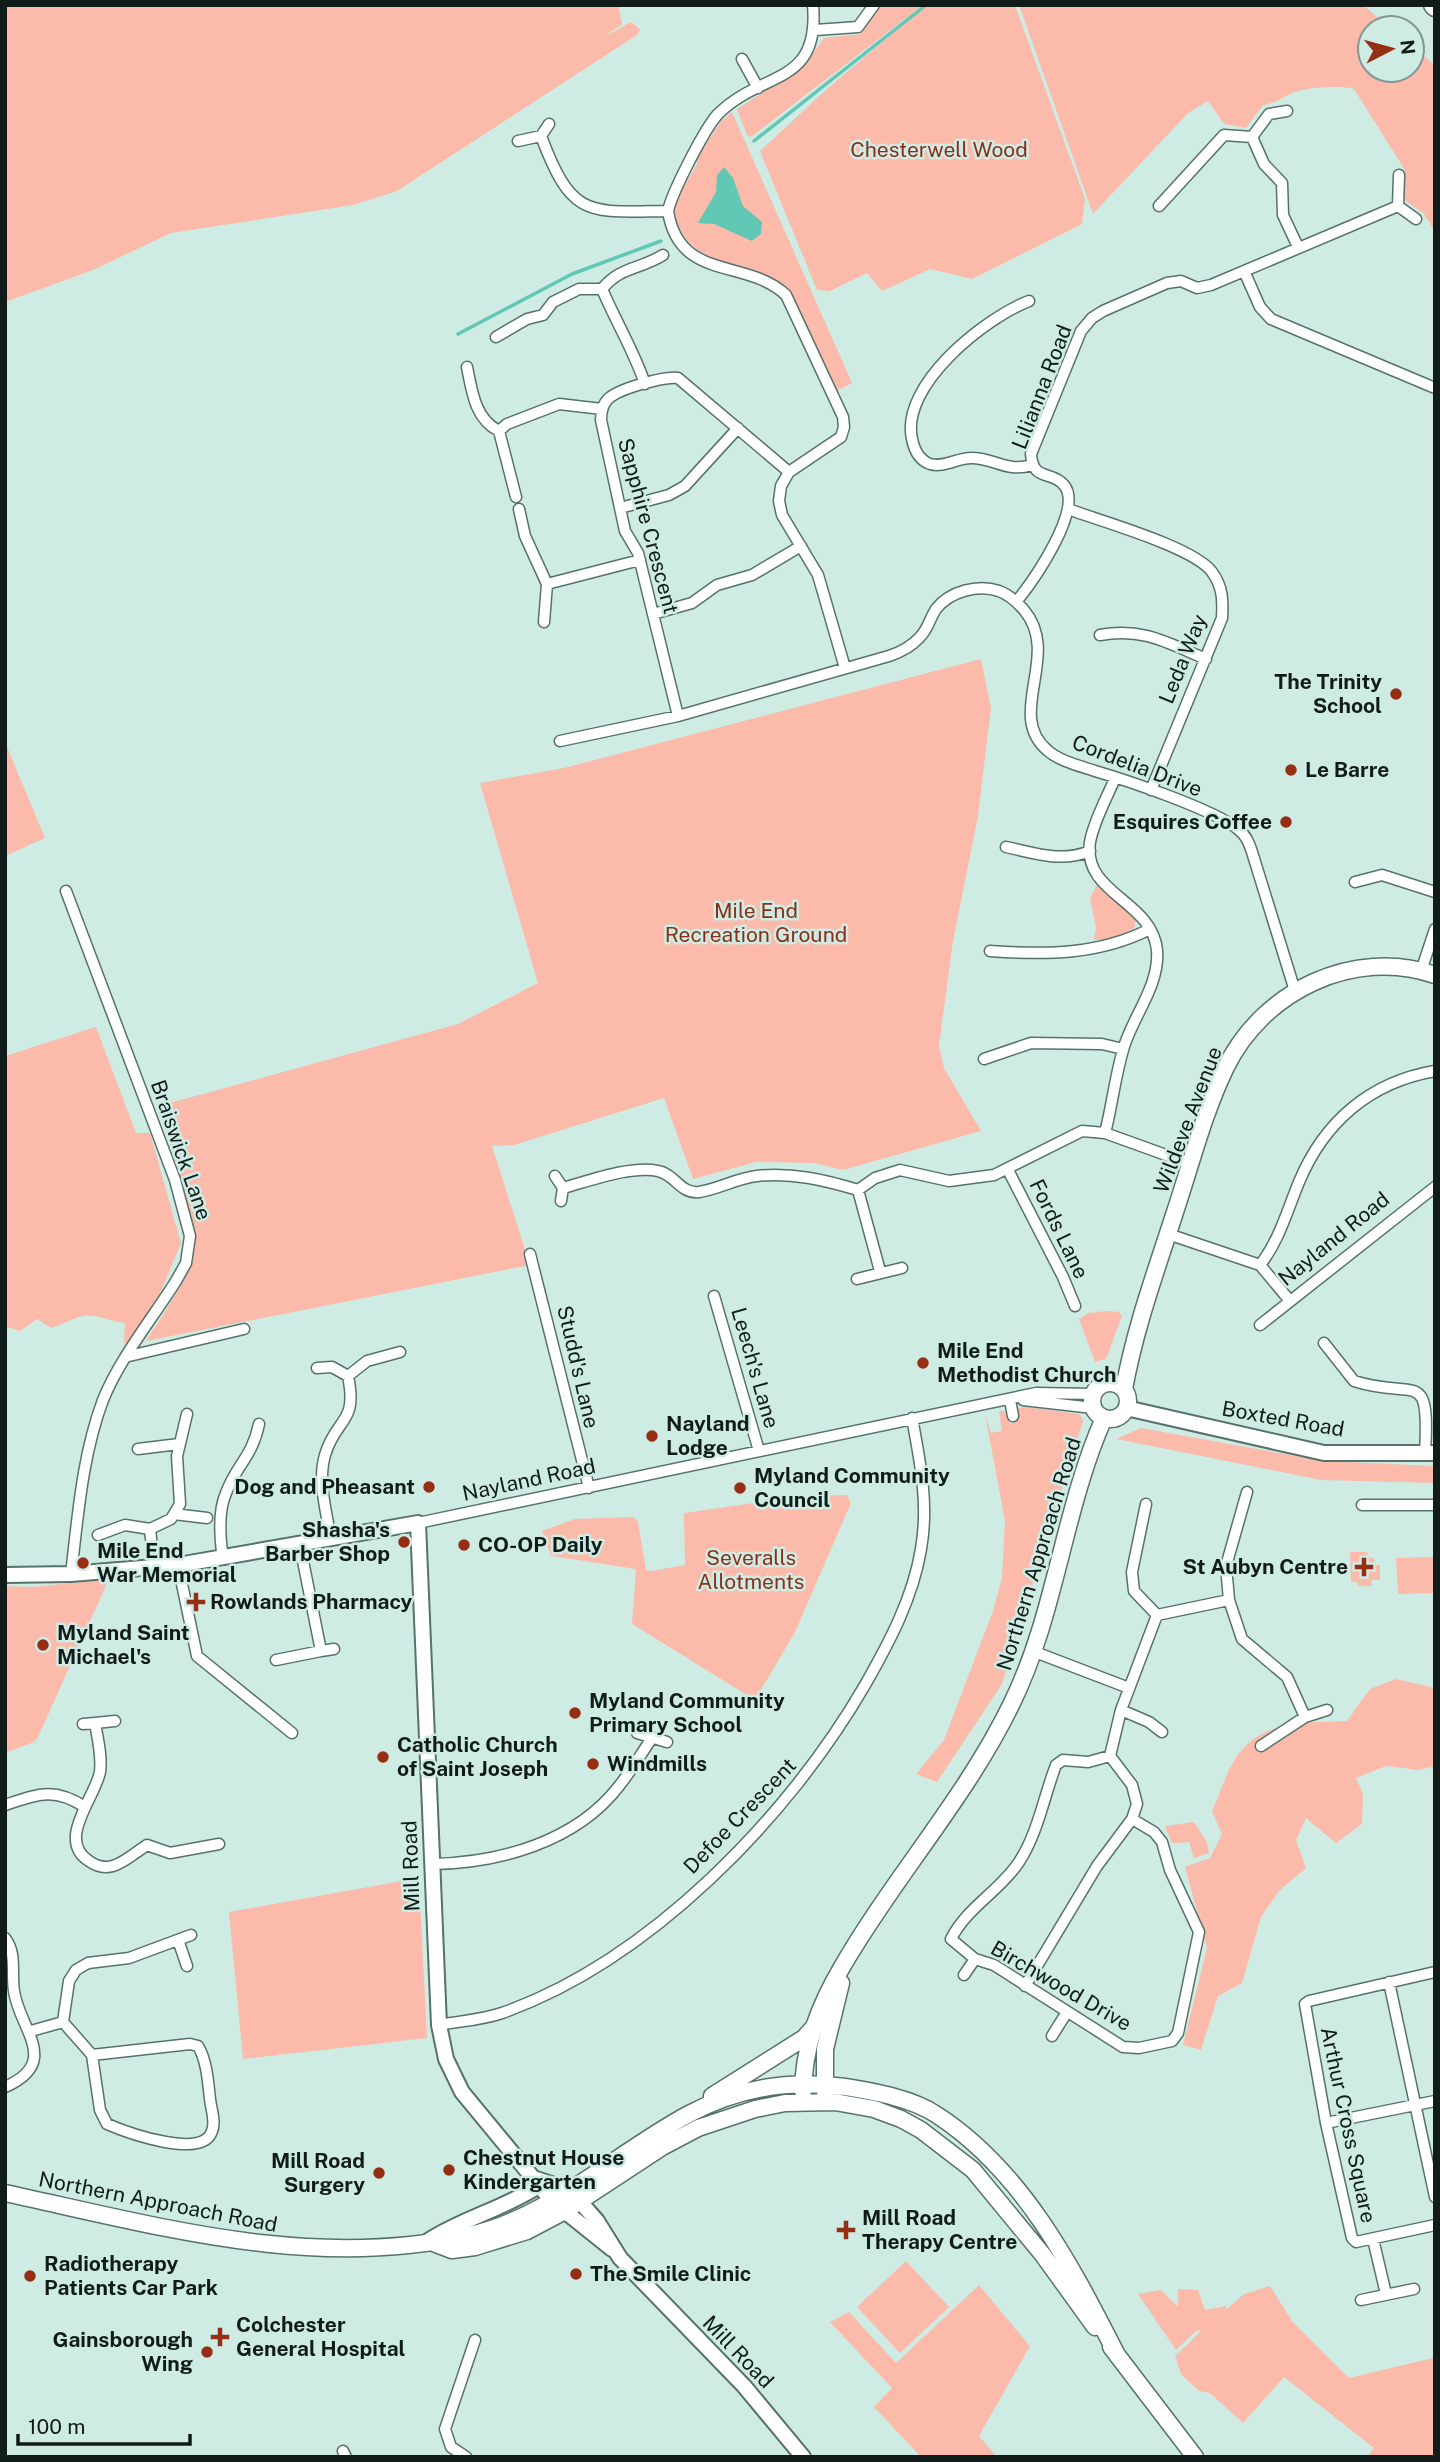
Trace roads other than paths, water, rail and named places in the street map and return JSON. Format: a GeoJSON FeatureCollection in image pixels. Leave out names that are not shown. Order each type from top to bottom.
{"type":"FeatureCollection","features":[{"type":"Feature","properties":{"kind":"main road","name":"Wildeve Avenue"},"geometry":{"type":"LineString","coordinates":[[1126,1408],[1128,1398],[1124,1389],[1132,1343],[1226,1066],[1247,1033],[1295,991],[1324,976],[1358,967],[1428,973]]}},
{"type":"Feature","properties":{"kind":"main road","name":"Wildeve Avenue"},"geometry":{"type":"LineString","coordinates":[[1097,1407],[1106,1383],[1132,1343]]}},
{"type":"Feature","properties":{"kind":"main road"},"geometry":{"type":"LineString","coordinates":[[1106,1383],[1124,1389]]}},
{"type":"Feature","properties":{"kind":"main road"},"geometry":{"type":"LineString","coordinates":[[1097,1407],[1117,1418],[1126,1408]]}},
{"type":"Feature","properties":{"kind":"main road","name":"Northern Approach Road"},"geometry":{"type":"LineString","coordinates":[[574,2195],[698,2128],[755,2109],[803,2101],[804,2058],[812,2029],[833,1982],[852,1949],[983,1758],[1035,1652],[1080,1488],[1097,1407]]}},
{"type":"Feature","properties":{"kind":"main road","name":"Northern Approach Road"},"geometry":{"type":"LineString","coordinates":[[825,2101],[827,2040],[852,1949]]}},
{"type":"Feature","properties":{"kind":"main road","name":"Northern Approach Road"},"geometry":{"type":"LineString","coordinates":[[5,2193],[210,2237],[280,2247],[315,2250],[470,2235],[557,2207],[691,2113],[716,2092],[804,2038],[812,2029]]}},
{"type":"Feature","properties":{"kind":"main road"},"geometry":{"type":"LineString","coordinates":[[803,2083],[877,2092],[935,2113],[982,2151],[1038,2216],[1081,2284],[1117,2355]]}},
{"type":"Feature","properties":{"kind":"main road","name":"Northern Approach Road"},"geometry":{"type":"LineString","coordinates":[[691,2113],[723,2098],[761,2088],[803,2083]]}},
{"type":"Feature","properties":{"kind":"main road"},"geometry":{"type":"LineString","coordinates":[[803,2101],[825,2101],[874,2109],[901,2119],[921,2130],[973,2170],[1043,2255],[1072,2298],[1195,2457]]}},
{"type":"Feature","properties":{"kind":"street"},"geometry":{"type":"LineString","coordinates":[[813,5],[815,30],[803,59],[718,115],[668,211],[682,245],[689,253],[702,262],[776,287],[789,300],[843,417],[844,427],[838,440],[805,459],[789,472],[779,491],[780,508],[823,588],[845,668]]}},
{"type":"Feature","properties":{"kind":"street"},"geometry":{"type":"LineString","coordinates":[[815,30],[859,27],[874,5]]}},
{"type":"Feature","properties":{"kind":"street"},"geometry":{"type":"LineString","coordinates":[[742,59],[758,88]]}},
{"type":"Feature","properties":{"kind":"street"},"geometry":{"type":"LineString","coordinates":[[1252,137],[1269,114],[1287,111]]}},
{"type":"Feature","properties":{"kind":"street"},"geometry":{"type":"LineString","coordinates":[[518,141],[541,136],[549,124]]}},
{"type":"Feature","properties":{"kind":"street"},"geometry":{"type":"LineString","coordinates":[[1159,206],[1224,135],[1252,137]]}},
{"type":"Feature","properties":{"kind":"street"},"geometry":{"type":"LineString","coordinates":[[541,136],[566,187],[586,207],[616,213],[668,211]]}},
{"type":"Feature","properties":{"kind":"street"},"geometry":{"type":"LineString","coordinates":[[1252,137],[1264,164],[1282,183],[1283,215],[1298,247]]}},
{"type":"Feature","properties":{"kind":"street"},"geometry":{"type":"LineString","coordinates":[[1399,175],[1398,206],[1416,219]]}},
{"type":"Feature","properties":{"kind":"street","name":"Lilianna Road"},"geometry":{"type":"LineString","coordinates":[[1068,509],[1069,495],[1063,483],[1039,474],[1032,465],[1031,454],[1077,341],[1092,318],[1167,283],[1181,281],[1197,288],[1244,271],[1398,206]]}},
{"type":"Feature","properties":{"kind":"street"},"geometry":{"type":"LineString","coordinates":[[496,337],[527,319],[543,315],[553,302],[579,289],[603,289],[618,272],[632,270],[663,254]]}},
{"type":"Feature","properties":{"kind":"street"},"geometry":{"type":"LineString","coordinates":[[1244,271],[1260,307],[1271,319],[1435,388]]}},
{"type":"Feature","properties":{"kind":"street"},"geometry":{"type":"LineString","coordinates":[[603,289],[618,328],[633,349],[645,384]]}},
{"type":"Feature","properties":{"kind":"street"},"geometry":{"type":"LineString","coordinates":[[1029,301],[1002,313],[972,339],[954,349],[930,378],[915,407],[911,433],[918,456],[927,463],[940,466],[965,458],[982,458],[1015,470],[1032,465]]}},
{"type":"Feature","properties":{"kind":"street"},"geometry":{"type":"LineString","coordinates":[[467,368],[479,413],[490,427],[499,431]]}},
{"type":"Feature","properties":{"kind":"street"},"geometry":{"type":"LineString","coordinates":[[499,431],[507,424],[559,404],[601,410],[612,396],[666,377],[683,380],[789,472]]}},
{"type":"Feature","properties":{"kind":"street","name":"Sapphire Crescent"},"geometry":{"type":"LineString","coordinates":[[601,410],[603,431],[625,531],[640,560],[678,716]]}},
{"type":"Feature","properties":{"kind":"street"},"geometry":{"type":"LineString","coordinates":[[620,508],[669,495],[685,486],[738,428]]}},
{"type":"Feature","properties":{"kind":"street"},"geometry":{"type":"LineString","coordinates":[[499,431],[516,497]]}},
{"type":"Feature","properties":{"kind":"street"},"geometry":{"type":"LineString","coordinates":[[519,509],[525,536],[547,584],[544,622]]}},
{"type":"Feature","properties":{"kind":"street"},"geometry":{"type":"LineString","coordinates":[[560,741],[678,716],[907,648],[925,631],[938,607],[958,593],[989,589],[1017,601],[1048,556],[1068,509]]}},
{"type":"Feature","properties":{"kind":"street","name":"Leda Way"},"geometry":{"type":"LineString","coordinates":[[1068,509],[1188,554],[1212,571],[1223,593],[1222,618],[1151,790]]}},
{"type":"Feature","properties":{"kind":"street"},"geometry":{"type":"LineString","coordinates":[[653,614],[699,600],[717,585],[752,575],[801,546]]}},
{"type":"Feature","properties":{"kind":"street"},"geometry":{"type":"LineString","coordinates":[[547,584],[640,560]]}},
{"type":"Feature","properties":{"kind":"street","name":"Cordelia Drive"},"geometry":{"type":"LineString","coordinates":[[1017,601],[1034,622],[1038,633],[1040,651],[1031,708],[1034,733],[1054,755],[1151,790],[1231,825],[1247,839],[1295,991]]}},
{"type":"Feature","properties":{"kind":"street"},"geometry":{"type":"LineString","coordinates":[[1100,635],[1124,630],[1142,633],[1206,659]]}},
{"type":"Feature","properties":{"kind":"street"},"geometry":{"type":"LineString","coordinates":[[1105,1133],[1123,1049],[1156,966],[1156,942],[1150,929],[1139,912],[1100,881],[1090,851],[1093,832],[1115,778]]}},
{"type":"Feature","properties":{"kind":"street"},"geometry":{"type":"LineString","coordinates":[[1006,848],[1057,858],[1073,858],[1090,851]]}},
{"type":"Feature","properties":{"kind":"street"},"geometry":{"type":"LineString","coordinates":[[1355,882],[1382,875],[1435,892]]}},
{"type":"Feature","properties":{"kind":"street","name":"Braiswick Lane"},"geometry":{"type":"LineString","coordinates":[[66,891],[175,1180],[190,1236],[186,1263],[104,1399],[92,1434],[75,1529],[71,1574]]}},
{"type":"Feature","properties":{"kind":"street"},"geometry":{"type":"LineString","coordinates":[[990,951],[1028,954],[1109,947],[1150,929]]}},
{"type":"Feature","properties":{"kind":"street"},"geometry":{"type":"LineString","coordinates":[[1428,973],[1435,929]]}},
{"type":"Feature","properties":{"kind":"street"},"geometry":{"type":"LineString","coordinates":[[984,1059],[1031,1043],[1102,1044],[1123,1049]]}},
{"type":"Feature","properties":{"kind":"street"},"geometry":{"type":"LineString","coordinates":[[1260,1265],[1272,1249],[1310,1158],[1336,1122],[1348,1109],[1380,1087],[1406,1076],[1435,1071]]}},
{"type":"Feature","properties":{"kind":"street"},"geometry":{"type":"LineString","coordinates":[[858,1190],[874,1178],[900,1170],[948,1181],[994,1175],[1082,1131],[1105,1133],[1191,1164]]}},
{"type":"Feature","properties":{"kind":"street"},"geometry":{"type":"LineString","coordinates":[[562,1188],[607,1176],[649,1170],[661,1171],[686,1191],[700,1192],[757,1176],[808,1177],[858,1190]]}},
{"type":"Feature","properties":{"kind":"street","name":"Fords Lane"},"geometry":{"type":"LineString","coordinates":[[1008,1170],[1075,1306]]}},
{"type":"Feature","properties":{"kind":"street"},"geometry":{"type":"LineString","coordinates":[[555,1177],[562,1188],[561,1201]]}},
{"type":"Feature","properties":{"kind":"street","name":"Nayland Road"},"geometry":{"type":"LineString","coordinates":[[1260,1325],[1435,1187]]}},
{"type":"Feature","properties":{"kind":"street"},"geometry":{"type":"LineString","coordinates":[[858,1190],[880,1271]]}},
{"type":"Feature","properties":{"kind":"street"},"geometry":{"type":"LineString","coordinates":[[1168,1234],[1260,1265],[1290,1301]]}},
{"type":"Feature","properties":{"kind":"street","name":"Studd's Lane"},"geometry":{"type":"LineString","coordinates":[[530,1254],[589,1488]]}},
{"type":"Feature","properties":{"kind":"street"},"geometry":{"type":"LineString","coordinates":[[857,1279],[880,1271],[902,1268]]}},
{"type":"Feature","properties":{"kind":"street","name":"Leech's Lane"},"geometry":{"type":"LineString","coordinates":[[714,1296],[759,1451]]}},
{"type":"Feature","properties":{"kind":"street"},"geometry":{"type":"LineString","coordinates":[[129,1356],[244,1329]]}},
{"type":"Feature","properties":{"kind":"street"},"geometry":{"type":"LineString","coordinates":[[1324,1343],[1354,1381],[1413,1389],[1422,1397],[1427,1409],[1430,1453]]}},
{"type":"Feature","properties":{"kind":"street"},"geometry":{"type":"LineString","coordinates":[[348,1376],[367,1361],[400,1352]]}},
{"type":"Feature","properties":{"kind":"street"},"geometry":{"type":"LineString","coordinates":[[317,1368],[332,1367],[348,1376]]}},
{"type":"Feature","properties":{"kind":"street"},"geometry":{"type":"LineString","coordinates":[[331,1540],[322,1479],[330,1441],[351,1411],[348,1376]]}},
{"type":"Feature","properties":{"kind":"street","name":"Nayland Road"},"geometry":{"type":"LineString","coordinates":[[6,1574],[71,1574],[178,1565],[300,1546],[418,1524],[912,1418],[1013,1400],[1035,1393],[1097,1407]]}},
{"type":"Feature","properties":{"kind":"street"},"geometry":{"type":"LineString","coordinates":[[1013,1400],[1013,1416]]}},
{"type":"Feature","properties":{"kind":"street","name":"Boxted Road"},"geometry":{"type":"LineString","coordinates":[[1126,1408],[1324,1453],[1430,1453]]}},
{"type":"Feature","properties":{"kind":"street"},"geometry":{"type":"LineString","coordinates":[[98,1535],[125,1525],[150,1530],[158,1528],[174,1514],[180,1504],[176,1474],[179,1444],[187,1414]]}},
{"type":"Feature","properties":{"kind":"street","name":"Defoe Crescent"},"geometry":{"type":"LineString","coordinates":[[439,2025],[500,2014],[591,1971],[705,1883],[771,1818],[812,1769],[837,1733],[887,1647],[915,1575],[924,1525],[925,1500],[912,1418]]}},
{"type":"Feature","properties":{"kind":"street"},"geometry":{"type":"LineString","coordinates":[[223,1559],[222,1522],[225,1493],[254,1447],[259,1424]]}},
{"type":"Feature","properties":{"kind":"street"},"geometry":{"type":"LineString","coordinates":[[138,1449],[179,1444]]}},
{"type":"Feature","properties":{"kind":"street"},"geometry":{"type":"LineString","coordinates":[[1247,1492],[1243,1523],[1226,1566],[1229,1600],[1242,1639],[1287,1677],[1304,1717]]}},
{"type":"Feature","properties":{"kind":"street"},"geometry":{"type":"LineString","coordinates":[[1146,1504],[1132,1572],[1134,1591],[1157,1615]]}},
{"type":"Feature","properties":{"kind":"street"},"geometry":{"type":"LineString","coordinates":[[1362,1505],[1435,1505]]}},
{"type":"Feature","properties":{"kind":"street"},"geometry":{"type":"LineString","coordinates":[[174,1514],[207,1518]]}},
{"type":"Feature","properties":{"kind":"street","name":"Mill Road"},"geometry":{"type":"LineString","coordinates":[[418,1524],[439,2025],[446,2059],[462,2092],[557,2207],[612,2249],[744,2386],[803,2457]]}},
{"type":"Feature","properties":{"kind":"street"},"geometry":{"type":"LineString","coordinates":[[150,1530],[154,1566]]}},
{"type":"Feature","properties":{"kind":"street"},"geometry":{"type":"LineString","coordinates":[[300,1546],[321,1651]]}},
{"type":"Feature","properties":{"kind":"street"},"geometry":{"type":"LineString","coordinates":[[178,1565],[197,1656],[292,1733]]}},
{"type":"Feature","properties":{"kind":"street"},"geometry":{"type":"LineString","coordinates":[[1157,1615],[1229,1600]]}},
{"type":"Feature","properties":{"kind":"street"},"geometry":{"type":"LineString","coordinates":[[1025,1986],[1097,1866],[1132,1819],[1137,1804],[1132,1785],[1110,1756],[1121,1710],[1157,1615]]}},
{"type":"Feature","properties":{"kind":"street"},"geometry":{"type":"LineString","coordinates":[[276,1660],[334,1649]]}},
{"type":"Feature","properties":{"kind":"street"},"geometry":{"type":"LineString","coordinates":[[1035,1652],[1129,1688]]}},
{"type":"Feature","properties":{"kind":"street"},"geometry":{"type":"LineString","coordinates":[[1121,1710],[1149,1722],[1162,1732]]}},
{"type":"Feature","properties":{"kind":"street"},"geometry":{"type":"LineString","coordinates":[[1261,1746],[1304,1717],[1327,1710]]}},
{"type":"Feature","properties":{"kind":"street"},"geometry":{"type":"LineString","coordinates":[[83,1724],[116,1721]]}},
{"type":"Feature","properties":{"kind":"street"},"geometry":{"type":"LineString","coordinates":[[95,1723],[101,1760],[99,1775],[75,1838],[85,1859],[96,1866],[110,1867],[122,1863],[146,1846],[170,1853],[219,1844]]}},
{"type":"Feature","properties":{"kind":"street"},"geometry":{"type":"LineString","coordinates":[[638,1733],[667,1742]]}},
{"type":"Feature","properties":{"kind":"street"},"geometry":{"type":"LineString","coordinates":[[432,1864],[455,1864],[529,1850],[583,1820],[618,1788],[652,1738]]}},
{"type":"Feature","properties":{"kind":"street","name":"Birchwood Drive"},"geometry":{"type":"LineString","coordinates":[[1110,1756],[1088,1762],[1063,1760],[1056,1765],[1031,1841],[1018,1864],[960,1920],[951,1939],[975,1959],[994,1965],[1123,2048],[1139,2048],[1172,2041],[1178,2033],[1199,1932],[1170,1870],[1162,1842],[1154,1832],[1132,1819]]}},
{"type":"Feature","properties":{"kind":"street"},"geometry":{"type":"LineString","coordinates":[[5,1805],[52,1792],[66,1795],[85,1807]]}},
{"type":"Feature","properties":{"kind":"street"},"geometry":{"type":"LineString","coordinates":[[92,2055],[190,2044],[198,2046],[207,2076],[214,2125],[212,2134],[204,2143],[191,2147],[127,2132],[107,2124],[100,2110],[92,2055],[63,2022],[69,1981],[76,1970],[88,1963],[129,1958],[191,1935]]}},
{"type":"Feature","properties":{"kind":"street"},"geometry":{"type":"LineString","coordinates":[[5,1938],[12,1947],[15,1996],[31,2031],[33,2061],[23,2080],[5,2087]]}},
{"type":"Feature","properties":{"kind":"street"},"geometry":{"type":"LineString","coordinates":[[178,1940],[187,1966]]}},
{"type":"Feature","properties":{"kind":"street"},"geometry":{"type":"LineString","coordinates":[[964,1975],[975,1959]]}},
{"type":"Feature","properties":{"kind":"street","name":"Arthur Cross Square"},"geometry":{"type":"LineString","coordinates":[[1435,1972],[1305,2004],[1326,2123],[1352,2238],[1356,2242],[1435,2225]]}},
{"type":"Feature","properties":{"kind":"street"},"geometry":{"type":"LineString","coordinates":[[1389,1982],[1435,2197]]}},
{"type":"Feature","properties":{"kind":"street"},"geometry":{"type":"LineString","coordinates":[[1052,2036],[1067,2012]]}},
{"type":"Feature","properties":{"kind":"street"},"geometry":{"type":"LineString","coordinates":[[31,2031],[63,2022]]}},
{"type":"Feature","properties":{"kind":"street"},"geometry":{"type":"LineString","coordinates":[[1326,2123],[1435,2101]]}},
{"type":"Feature","properties":{"kind":"street"},"geometry":{"type":"LineString","coordinates":[[536,2182],[574,2195]]}},
{"type":"Feature","properties":{"kind":"street","name":"Northern Approach Road"},"geometry":{"type":"LineString","coordinates":[[428,2241],[447,2228],[517,2200],[536,2182]]}},
{"type":"Feature","properties":{"kind":"street","name":"Mill Road"},"geometry":{"type":"LineString","coordinates":[[574,2195],[597,2221],[612,2249]]}},
{"type":"Feature","properties":{"kind":"street","name":"Arthur Cross Square"},"geometry":{"type":"LineString","coordinates":[[1373,2239],[1386,2294]]}},
{"type":"Feature","properties":{"kind":"street"},"geometry":{"type":"LineString","coordinates":[[1361,2300],[1413,2288]]}},
{"type":"Feature","properties":{"kind":"street"},"geometry":{"type":"LineString","coordinates":[[466,2457],[451,2447],[446,2430],[475,2340]]}},
{"type":"Feature","properties":{"kind":"waterway"},"geometry":{"type":"LineString","coordinates":[[754,141],[926,5]]}},
{"type":"Feature","properties":{"kind":"waterway"},"geometry":{"type":"LineString","coordinates":[[458,334],[572,274],[661,241]]}},
{"type":"Feature","properties":{"kind":"place","name":"The Trinity School"},"geometry":{"type":"Point","coordinates":[1396,694]}},
{"type":"Feature","properties":{"kind":"place","name":"Le Barre"},"geometry":{"type":"Point","coordinates":[1291,770]}},
{"type":"Feature","properties":{"kind":"place","name":"Esquires Coffee"},"geometry":{"type":"Point","coordinates":[1286,822]}},
{"type":"Feature","properties":{"kind":"place","name":"Mile End Methodist Church"},"geometry":{"type":"Point","coordinates":[923,1363]}},
{"type":"Feature","properties":{"kind":"place","name":"Nayland Lodge"},"geometry":{"type":"Point","coordinates":[652,1436]}},
{"type":"Feature","properties":{"kind":"place","name":"Dog and Pheasant"},"geometry":{"type":"Point","coordinates":[429,1487]}},
{"type":"Feature","properties":{"kind":"place","name":"Myland Community Council"},"geometry":{"type":"Point","coordinates":[740,1488]}},
{"type":"Feature","properties":{"kind":"place","name":"Shasha's Barber Shop"},"geometry":{"type":"Point","coordinates":[404,1542]}},
{"type":"Feature","properties":{"kind":"place","name":"CO-OP Daily"},"geometry":{"type":"Point","coordinates":[464,1545]}},
{"type":"Feature","properties":{"kind":"place","name":"Mile End War Memorial"},"geometry":{"type":"Point","coordinates":[83,1563]}},
{"type":"Feature","properties":{"kind":"place","name":"St Aubyn Centre"},"geometry":{"type":"Point","coordinates":[1364,1567]}},
{"type":"Feature","properties":{"kind":"place","name":"Rowlands Pharmacy"},"geometry":{"type":"Point","coordinates":[196,1602]}},
{"type":"Feature","properties":{"kind":"place","name":"Myland Saint Michael's"},"geometry":{"type":"Point","coordinates":[43,1645]}},
{"type":"Feature","properties":{"kind":"place","name":"Myland Community Primary School"},"geometry":{"type":"Point","coordinates":[575,1713]}},
{"type":"Feature","properties":{"kind":"place","name":"Catholic Church of Saint Joseph"},"geometry":{"type":"Point","coordinates":[383,1757]}},
{"type":"Feature","properties":{"kind":"place","name":"Windmills"},"geometry":{"type":"Point","coordinates":[593,1764]}},
{"type":"Feature","properties":{"kind":"place","name":"Chestnut House Kindergarten"},"geometry":{"type":"Point","coordinates":[449,2170]}},
{"type":"Feature","properties":{"kind":"place","name":"Mill Road Surgery"},"geometry":{"type":"Point","coordinates":[379,2173]}},
{"type":"Feature","properties":{"kind":"place","name":"Mill Road Therapy Centre"},"geometry":{"type":"Point","coordinates":[846,2230]}},
{"type":"Feature","properties":{"kind":"place","name":"The Smile Clinic"},"geometry":{"type":"Point","coordinates":[576,2274]}},
{"type":"Feature","properties":{"kind":"place","name":"Radiotherapy Patients Car Park"},"geometry":{"type":"Point","coordinates":[30,2276]}},
{"type":"Feature","properties":{"kind":"place","name":"Colchester General Hospital"},"geometry":{"type":"Point","coordinates":[220,2337]}},
{"type":"Feature","properties":{"kind":"place","name":"Gainsborough Wing"},"geometry":{"type":"Point","coordinates":[207,2352]}},
{"type":"Feature","properties":{"kind":"park label","name":"Chesterwell Wood"},"geometry":{"type":"Point","coordinates":[939,150]}},
{"type":"Feature","properties":{"kind":"park label","name":"Mile End Recreation Ground"},"geometry":{"type":"Point","coordinates":[756,923]}},
{"type":"Feature","properties":{"kind":"park label","name":"Severalls Allotments"},"geometry":{"type":"Point","coordinates":[751,1570]}}]}
